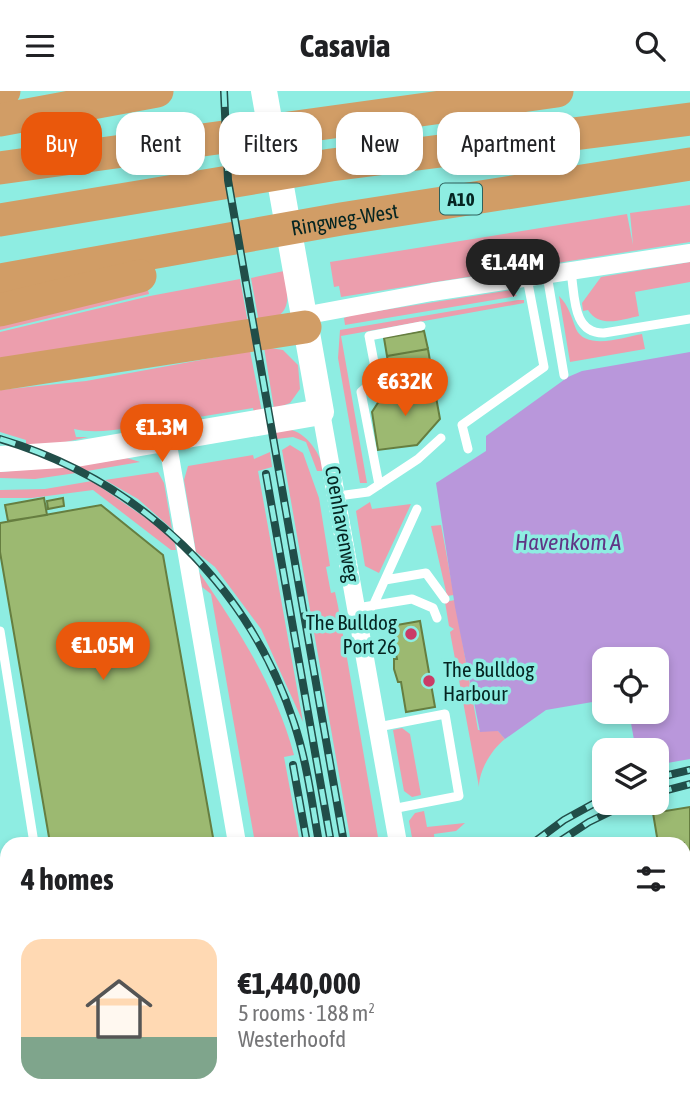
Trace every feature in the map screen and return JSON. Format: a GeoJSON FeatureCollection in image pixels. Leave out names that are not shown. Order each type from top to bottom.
{"type":"FeatureCollection","features":[{"type":"Feature","properties":{"kind":"highway"},"geometry":{"type":"LineString","coordinates":[[205,137],[557,91]]}},
{"type":"Feature","properties":{"kind":"highway"},"geometry":{"type":"LineString","coordinates":[[0,120],[143,94]]}},
{"type":"Feature","properties":{"kind":"highway"},"geometry":{"type":"LineString","coordinates":[[0,221],[145,194],[331,165],[690,119]]}},
{"type":"Feature","properties":{"kind":"highway"},"geometry":{"type":"LineString","coordinates":[[0,150],[116,145]]}},
{"type":"Feature","properties":{"kind":"highway"},"geometry":{"type":"LineString","coordinates":[[0,168],[116,148]]}},
{"type":"Feature","properties":{"kind":"highway","name":"Ringweg-West"},"geometry":{"type":"LineString","coordinates":[[157,262],[205,243],[690,164]]}},
{"type":"Feature","properties":{"kind":"highway"},"geometry":{"type":"LineString","coordinates":[[0,199],[21,197],[66,210]]}},
{"type":"Feature","properties":{"kind":"highway","name":"A10"},"geometry":{"type":"LineString","coordinates":[[0,280],[157,262]]}},
{"type":"Feature","properties":{"kind":"highway","name":"A10"},"geometry":{"type":"LineString","coordinates":[[0,310],[157,262]]}},
{"type":"Feature","properties":{"kind":"highway"},"geometry":{"type":"LineString","coordinates":[[0,374],[304,321]]}},
{"type":"Feature","properties":{"kind":"main road"},"geometry":{"type":"LineString","coordinates":[[0,460],[53,458],[321,412],[264,91]]}},
{"type":"Feature","properties":{"kind":"street"},"geometry":{"type":"LineString","coordinates":[[304,321],[363,303],[690,253]]}},
{"type":"Feature","properties":{"kind":"street","name":"Coenhavenweg"},"geometry":{"type":"LineString","coordinates":[[321,412],[365,607],[378,727],[397,837]]}},
{"type":"Feature","properties":{"kind":"street"},"geometry":{"type":"LineString","coordinates":[[167,439],[236,837]]}},
{"type":"Feature","properties":{"kind":"lane"},"geometry":{"type":"LineString","coordinates":[[571,272],[578,318],[593,332],[604,333],[690,319]]}},
{"type":"Feature","properties":{"kind":"lane"},"geometry":{"type":"LineString","coordinates":[[547,275],[564,375]]}},
{"type":"Feature","properties":{"kind":"lane"},"geometry":{"type":"LineString","coordinates":[[468,449],[463,425],[544,367],[527,278]]}},
{"type":"Feature","properties":{"kind":"lane"},"geometry":{"type":"LineString","coordinates":[[379,485],[361,392],[377,378],[369,336],[421,326]]}},
{"type":"Feature","properties":{"kind":"lane"},"geometry":{"type":"LineString","coordinates":[[338,496],[368,492],[418,459],[441,438]]}},
{"type":"Feature","properties":{"kind":"lane"},"geometry":{"type":"LineString","coordinates":[[365,607],[385,580],[417,509]]}},
{"type":"Feature","properties":{"kind":"lane"},"geometry":{"type":"LineString","coordinates":[[385,580],[426,573],[444,599]]}},
{"type":"Feature","properties":{"kind":"lane"},"geometry":{"type":"LineString","coordinates":[[365,607],[412,599],[433,608],[437,618]]}},
{"type":"Feature","properties":{"kind":"lane"},"geometry":{"type":"LineString","coordinates":[[0,631],[33,837]]}},
{"type":"Feature","properties":{"kind":"lane"},"geometry":{"type":"LineString","coordinates":[[378,727],[445,714],[459,796],[392,809]]}},
{"type":"Feature","properties":{"kind":"shaded area"},"geometry":{"type":"Polygon","coordinates":[[[690,205],[690,242],[341,297],[339,286],[334,287],[330,262],[627,214],[633,245],[630,213],[690,205]]]}},
{"type":"Feature","properties":{"kind":"shaded area"},"geometry":{"type":"Polygon","coordinates":[[[690,262],[690,282],[635,292],[639,316],[605,321],[593,316],[588,310],[583,311],[582,303],[601,277],[690,262]]]}},
{"type":"Feature","properties":{"kind":"shaded area"},"geometry":{"type":"Polygon","coordinates":[[[284,271],[286,306],[278,317],[260,328],[251,278],[284,271]]]}},
{"type":"Feature","properties":{"kind":"shaded area"},"geometry":{"type":"Polygon","coordinates":[[[240,279],[249,329],[0,367],[0,332],[150,296],[240,279]]]}},
{"type":"Feature","properties":{"kind":"shaded area"},"geometry":{"type":"Polygon","coordinates":[[[148,290],[149,294],[0,330],[0,326],[148,290]]]}},
{"type":"Feature","properties":{"kind":"shaded area"},"geometry":{"type":"Polygon","coordinates":[[[512,290],[517,296],[345,325],[344,318],[352,315],[512,290]]]}},
{"type":"Feature","properties":{"kind":"shaded area"},"geometry":{"type":"Polygon","coordinates":[[[559,296],[581,336],[606,341],[642,334],[645,349],[570,362],[559,296]]]}},
{"type":"Feature","properties":{"kind":"shaded area"},"geometry":{"type":"Polygon","coordinates":[[[524,300],[524,303],[341,336],[367,483],[360,483],[338,358],[340,330],[524,300]]]}},
{"type":"Feature","properties":{"kind":"shaded area"},"geometry":{"type":"Polygon","coordinates":[[[264,347],[283,350],[298,365],[300,389],[290,403],[274,409],[264,347]]]}},
{"type":"Feature","properties":{"kind":"shaded area"},"geometry":{"type":"Polygon","coordinates":[[[250,351],[262,412],[254,413],[253,408],[193,418],[193,423],[172,427],[163,422],[106,431],[74,429],[76,437],[88,437],[39,448],[26,444],[26,440],[0,432],[0,390],[86,381],[250,351]]]}},
{"type":"Feature","properties":{"kind":"shaded area"},"geometry":{"type":"Polygon","coordinates":[[[288,429],[307,439],[320,457],[325,471],[317,471],[306,442],[293,437],[277,439],[275,430],[288,429]]]}},
{"type":"Feature","properties":{"kind":"shaded area"},"geometry":{"type":"Polygon","coordinates":[[[290,445],[303,453],[319,498],[330,566],[326,567],[331,593],[335,592],[338,606],[378,837],[350,837],[282,450],[290,445]]]}},
{"type":"Feature","properties":{"kind":"shaded area"},"geometry":{"type":"Polygon","coordinates":[[[270,452],[272,467],[258,471],[303,722],[261,629],[215,567],[196,552],[184,480],[188,466],[253,455],[254,459],[270,452]]]}},
{"type":"Feature","properties":{"kind":"shaded area"},"geometry":{"type":"Polygon","coordinates":[[[127,458],[140,462],[87,471],[76,470],[78,466],[127,458]]]}},
{"type":"Feature","properties":{"kind":"shaded area"},"geometry":{"type":"Polygon","coordinates":[[[65,466],[76,473],[35,479],[0,478],[0,472],[65,466]]]}},
{"type":"Feature","properties":{"kind":"shaded area"},"geometry":{"type":"Polygon","coordinates":[[[158,472],[164,483],[172,529],[138,499],[105,480],[158,472]]]}},
{"type":"Feature","properties":{"kind":"shaded area"},"geometry":{"type":"Polygon","coordinates":[[[92,481],[166,532],[174,539],[176,550],[171,550],[93,490],[32,498],[0,498],[0,490],[45,489],[92,481]]]}},
{"type":"Feature","properties":{"kind":"shaded area"},"geometry":{"type":"Polygon","coordinates":[[[370,502],[372,509],[411,504],[379,573],[365,566],[356,511],[370,502]]]}},
{"type":"Feature","properties":{"kind":"shaded area"},"geometry":{"type":"Polygon","coordinates":[[[441,525],[454,595],[447,596],[431,526],[441,525]]]}},
{"type":"Feature","properties":{"kind":"shaded area"},"geometry":{"type":"Polygon","coordinates":[[[199,572],[254,659],[277,706],[294,755],[284,757],[299,837],[254,837],[211,594],[202,587],[199,572]]]}},
{"type":"Feature","properties":{"kind":"shaded area"},"geometry":{"type":"Polygon","coordinates":[[[455,600],[478,730],[498,731],[505,739],[487,760],[479,787],[450,632],[454,629],[449,626],[445,602],[455,600]]]}},
{"type":"Feature","properties":{"kind":"shaded area"},"geometry":{"type":"Polygon","coordinates":[[[402,728],[410,734],[421,795],[412,797],[404,791],[393,730],[402,728]]]}},
{"type":"Feature","properties":{"kind":"shaded area"},"geometry":{"type":"Polygon","coordinates":[[[424,811],[427,827],[465,823],[456,831],[434,834],[434,837],[412,837],[409,821],[415,813],[424,811]]]}},
{"type":"Feature","properties":{"kind":"water","name":"Havenkom A"},"geometry":{"type":"Polygon","coordinates":[[[690,352],[690,759],[669,763],[669,738],[634,738],[631,724],[669,724],[669,647],[592,647],[592,702],[546,710],[505,739],[498,731],[480,732],[455,607],[436,483],[486,451],[486,436],[568,377],[582,371],[690,352]]]}},
{"type":"Feature","properties":{"kind":"building"},"geometry":{"type":"Polygon","coordinates":[[[424,331],[428,349],[387,356],[384,338],[424,331]]]}},
{"type":"Feature","properties":{"kind":"building"},"geometry":{"type":"Polygon","coordinates":[[[428,349],[431,367],[390,375],[387,356],[428,349]]]}},
{"type":"Feature","properties":{"kind":"building"},"geometry":{"type":"Polygon","coordinates":[[[431,367],[434,386],[394,393],[390,375],[431,367]]]}},
{"type":"Feature","properties":{"kind":"building"},"geometry":{"type":"Polygon","coordinates":[[[434,386],[440,419],[417,445],[378,450],[372,412],[383,395],[434,386]]]}},
{"type":"Feature","properties":{"kind":"building"},"geometry":{"type":"Polygon","coordinates":[[[44,498],[47,515],[8,521],[5,505],[44,498]]]}},
{"type":"Feature","properties":{"kind":"building"},"geometry":{"type":"Polygon","coordinates":[[[63,498],[64,506],[48,509],[47,501],[63,498]]]}},
{"type":"Feature","properties":{"kind":"building"},"geometry":{"type":"Polygon","coordinates":[[[101,505],[163,555],[213,837],[49,837],[0,552],[0,523],[101,505]]]}},
{"type":"Feature","properties":{"kind":"building"},"geometry":{"type":"Polygon","coordinates":[[[420,621],[435,707],[406,712],[401,682],[398,682],[394,669],[394,659],[397,659],[391,626],[420,621]]]}},
{"type":"Feature","properties":{"kind":"building"},"geometry":{"type":"Polygon","coordinates":[[[690,807],[690,837],[657,837],[653,815],[669,815],[669,810],[690,807]]]}},
{"type":"Feature","properties":{"kind":"railway"},"geometry":{"type":"LineString","coordinates":[[224,91],[228,180],[343,837]]}},
{"type":"Feature","properties":{"kind":"railway"},"geometry":{"type":"LineString","coordinates":[[0,439],[51,457],[98,481],[142,510],[182,545],[218,583],[249,626],[274,673],[294,723],[306,768],[318,837]]}},
{"type":"Feature","properties":{"kind":"railway"},"geometry":{"type":"LineString","coordinates":[[266,474],[330,837]]}},
{"type":"Feature","properties":{"kind":"railway"},"geometry":{"type":"LineString","coordinates":[[293,765],[306,837]]}},
{"type":"Feature","properties":{"kind":"railway"},"geometry":{"type":"LineString","coordinates":[[669,775],[690,770]]}},
{"type":"Feature","properties":{"kind":"railway"},"geometry":{"type":"LineString","coordinates":[[669,790],[690,784]]}},
{"type":"Feature","properties":{"kind":"railway"},"geometry":{"type":"LineString","coordinates":[[541,837],[592,805]]}},
{"type":"Feature","properties":{"kind":"railway"},"geometry":{"type":"LineString","coordinates":[[566,837],[603,815]]}},
{"type":"Feature","properties":{"kind":"place","name":"The Bulldog Port 26"},"geometry":{"type":"Point","coordinates":[411,634]}},
{"type":"Feature","properties":{"kind":"place","name":"The Bulldog Harbour"},"geometry":{"type":"Point","coordinates":[429,681]}}]}
